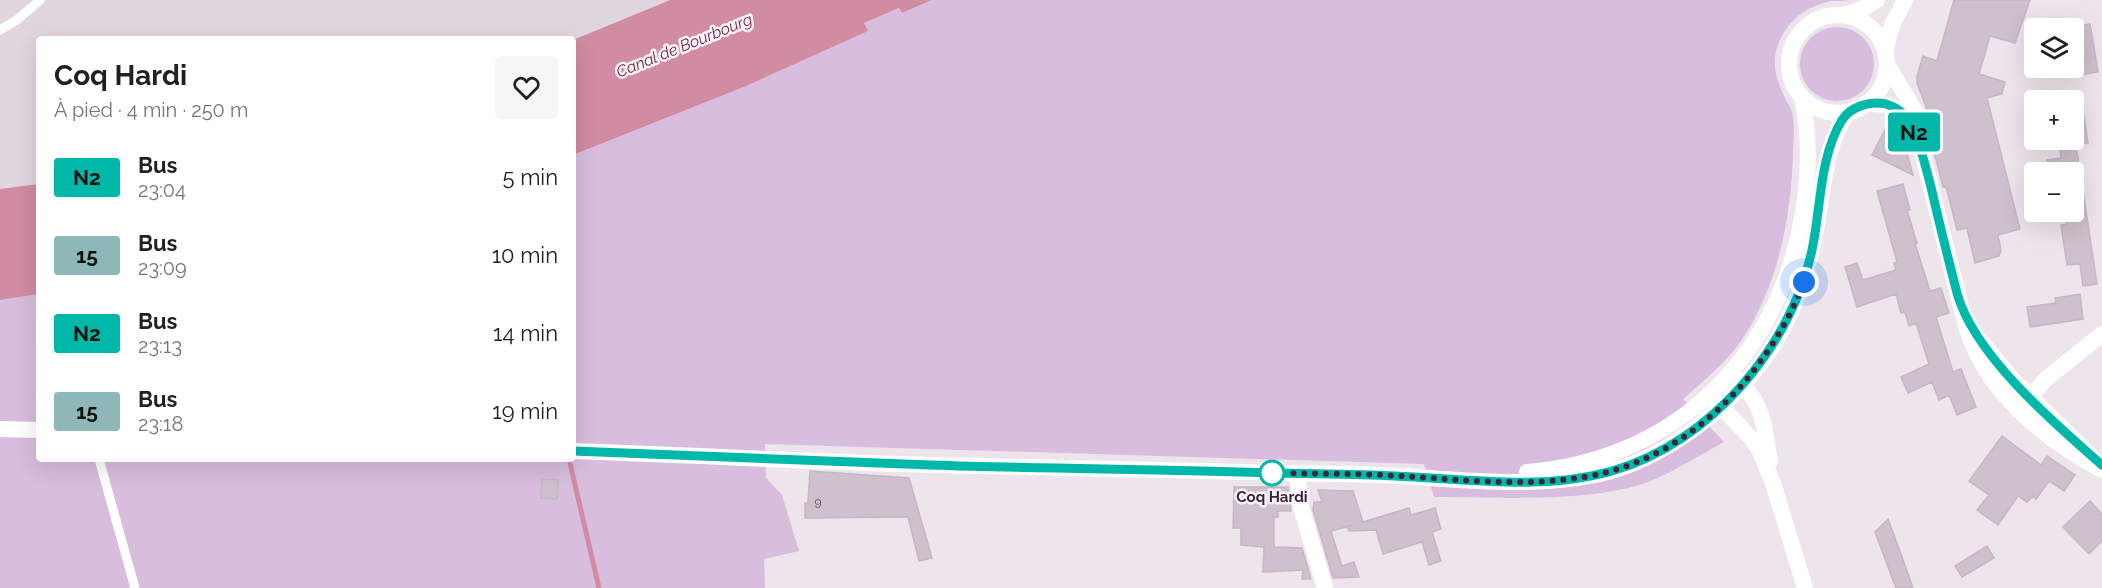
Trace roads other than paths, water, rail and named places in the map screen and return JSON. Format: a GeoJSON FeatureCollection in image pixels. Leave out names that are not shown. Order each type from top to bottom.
{"type":"FeatureCollection","features":[{"type":"Feature","properties":{"kind":"main road"},"geometry":{"type":"LineString","coordinates":[[1844,15],[1862,9],[1877,0]]}},
{"type":"Feature","properties":{"kind":"main road"},"geometry":{"type":"LineString","coordinates":[[1905,0],[1892,25],[1886,58],[1882,85],[1866,104],[1848,112],[1823,111],[1810,104],[1794,86],[1789,72],[1789,58],[1794,41],[1802,30],[1816,20],[1833,15],[1844,15],[1869,26],[1880,39],[1886,58],[1915,111],[1923,156],[1959,300],[1975,351],[1996,383],[2066,433],[2102,465]]}},
{"type":"Feature","properties":{"kind":"main road"},"geometry":{"type":"LineString","coordinates":[[1737,379],[1767,324],[1794,257],[1803,215],[1808,165],[1807,130],[1802,97]]}},
{"type":"Feature","properties":{"kind":"main road"},"geometry":{"type":"LineString","coordinates":[[1866,104],[1888,105],[1903,113],[1923,156]]}},
{"type":"Feature","properties":{"kind":"main road"},"geometry":{"type":"LineString","coordinates":[[576,451],[930,465],[1397,476],[1538,482],[1583,477],[1623,468],[1645,459],[1679,439],[1777,338],[1804,282],[1830,149],[1837,130],[1848,112]]}},
{"type":"Feature","properties":{"kind":"main road"},"geometry":{"type":"LineString","coordinates":[[2024,403],[2051,374],[2102,334]]}},
{"type":"Feature","properties":{"kind":"main road"},"geometry":{"type":"LineString","coordinates":[[1737,379],[1754,397],[1761,413],[1773,483],[1805,588]]}},
{"type":"Feature","properties":{"kind":"main road"},"geometry":{"type":"LineString","coordinates":[[1397,476],[1546,470],[1594,460],[1623,450],[1715,400]]}},
{"type":"Feature","properties":{"kind":"main road"},"geometry":{"type":"LineString","coordinates":[[1715,400],[1754,442],[1773,483]]}},
{"type":"Feature","properties":{"kind":"main road"},"geometry":{"type":"LineString","coordinates":[[2024,403],[2054,441],[2102,470]]}},
{"type":"Feature","properties":{"kind":"main road"},"geometry":{"type":"LineString","coordinates":[[0,429],[36,430]]}},
{"type":"Feature","properties":{"kind":"main road"},"geometry":{"type":"LineString","coordinates":[[1297,474],[1301,507],[1325,588]]}},
{"type":"Feature","properties":{"kind":"lane"},"geometry":{"type":"LineString","coordinates":[[0,30],[17,20],[40,0]]}},
{"type":"Feature","properties":{"kind":"lane"},"geometry":{"type":"LineString","coordinates":[[100,462],[135,588]]}},
{"type":"Feature","properties":{"kind":"water","name":"Canal de Bourbourg"},"geometry":{"type":"Polygon","coordinates":[[[670,0],[932,0],[902,13],[899,8],[864,23],[868,31],[744,87],[576,154],[576,39],[670,0]]]}},
{"type":"Feature","properties":{"kind":"water"},"geometry":{"type":"Polygon","coordinates":[[[36,184],[36,294],[0,300],[0,189],[36,184]]]}},
{"type":"Feature","properties":{"kind":"waterway"},"geometry":{"type":"LineString","coordinates":[[570,463],[599,588]]}},
{"type":"Feature","properties":{"kind":"place","name":"Coq Hardi"},"geometry":{"type":"Point","coordinates":[1272,473]}}]}
